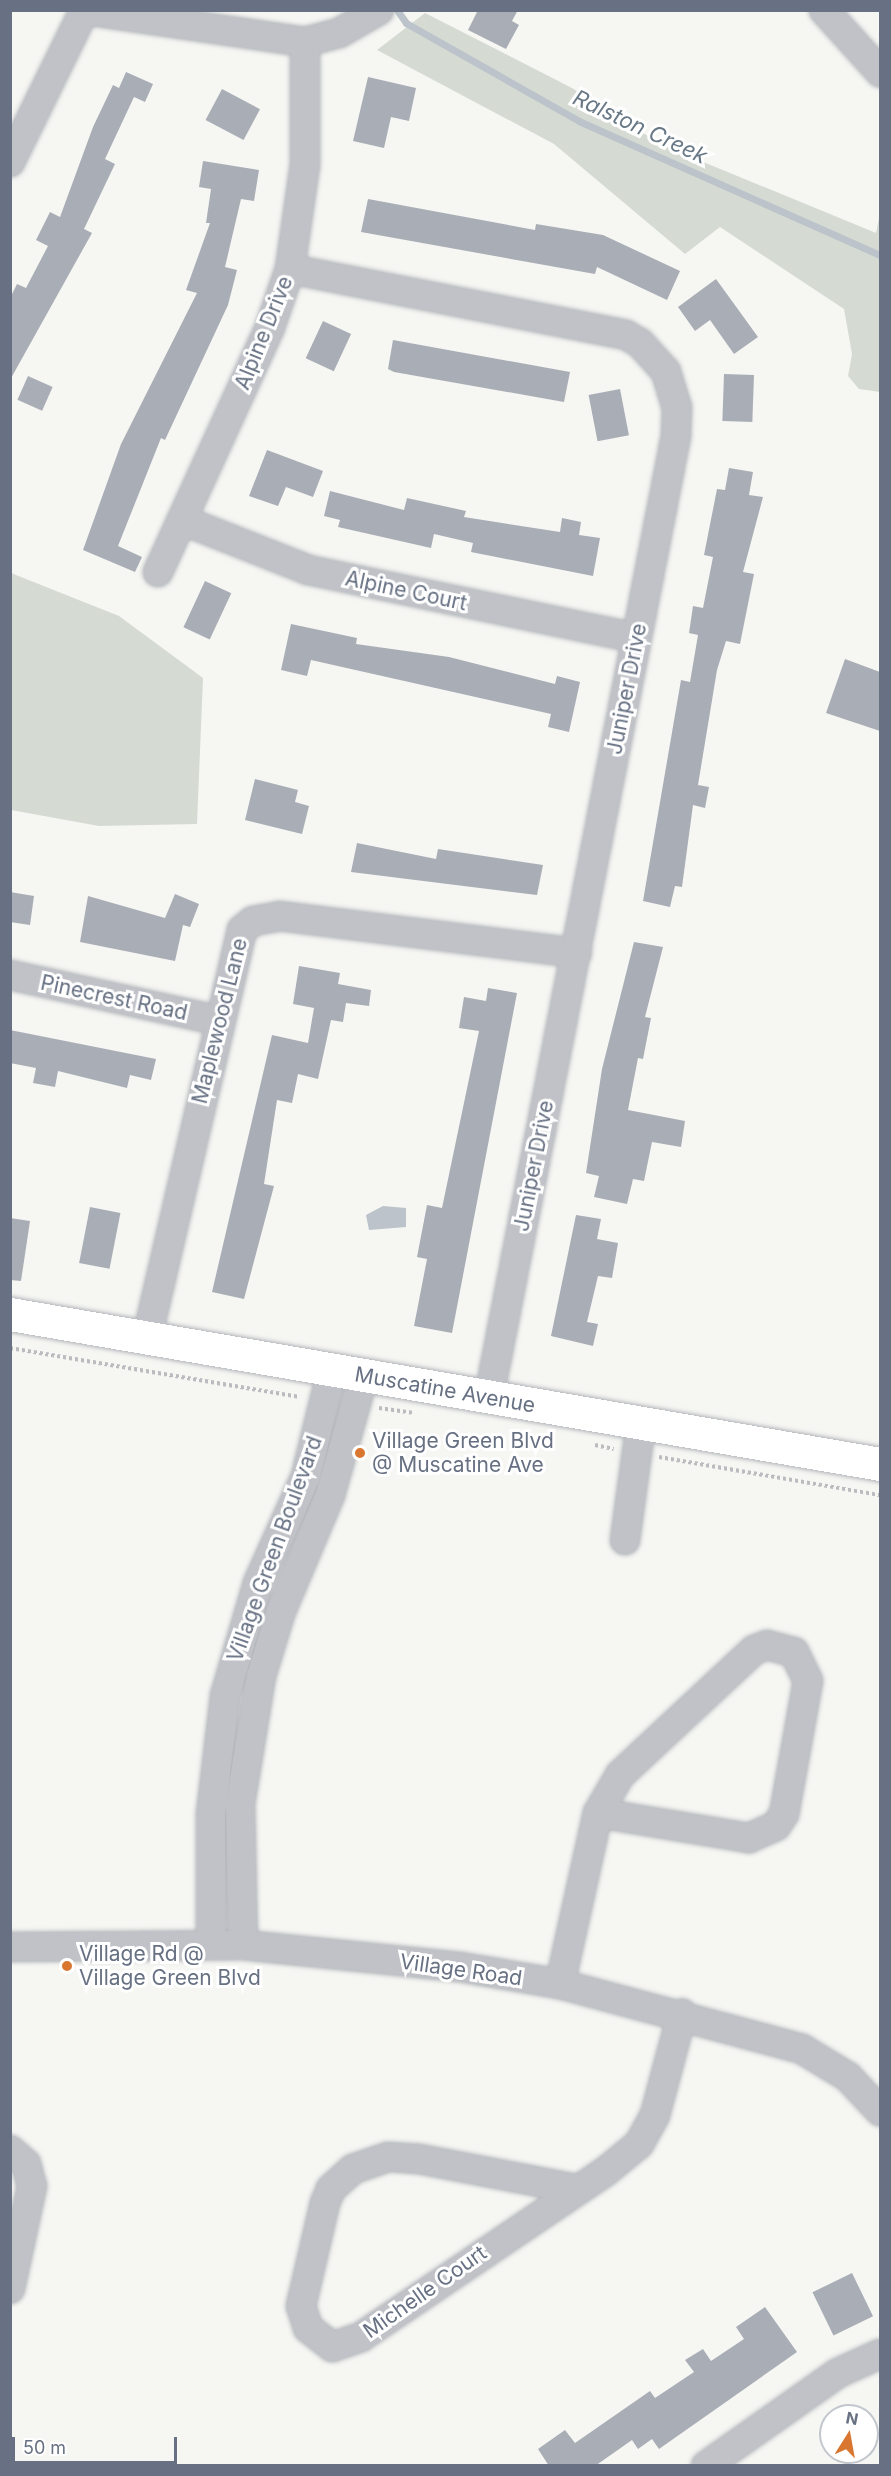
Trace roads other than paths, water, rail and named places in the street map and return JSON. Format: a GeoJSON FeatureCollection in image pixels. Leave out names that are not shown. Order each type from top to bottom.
{"type":"FeatureCollection","features":[{"type":"Feature","properties":{"kind":"main road","name":"Muscatine Avenue"},"geometry":{"type":"LineString","coordinates":[[10,1314],[147,1338],[329,1385],[361,1390],[489,1397],[639,1438],[880,1464]]}},
{"type":"Feature","properties":{"kind":"street"},"geometry":{"type":"LineString","coordinates":[[10,162],[84,10],[305,42],[374,15]]}},
{"type":"Feature","properties":{"kind":"street"},"geometry":{"type":"LineString","coordinates":[[824,10],[880,72]]}},
{"type":"Feature","properties":{"kind":"street","name":"Alpine Drive"},"geometry":{"type":"LineString","coordinates":[[158,572],[270,327],[290,269],[305,165],[305,42]]}},
{"type":"Feature","properties":{"kind":"street","name":"Juniper Drive"},"geometry":{"type":"LineString","coordinates":[[290,269],[608,330],[640,343],[655,358],[672,390],[678,422],[577,953],[489,1397]]}},
{"type":"Feature","properties":{"kind":"street","name":"Alpine Court"},"geometry":{"type":"LineString","coordinates":[[182,520],[319,572],[636,638]]}},
{"type":"Feature","properties":{"kind":"street","name":"Maplewood Lane"},"geometry":{"type":"LineString","coordinates":[[147,1338],[217,1020],[237,940],[253,921],[265,917],[577,953]]}},
{"type":"Feature","properties":{"kind":"street","name":"Pinecrest Road"},"geometry":{"type":"LineString","coordinates":[[10,975],[217,1020]]}},
{"type":"Feature","properties":{"kind":"street","name":"Village Green Boulevard"},"geometry":{"type":"LineString","coordinates":[[211,1944],[211,1814],[225,1696],[240,1634],[306,1476],[329,1385]]}},
{"type":"Feature","properties":{"kind":"street","name":"Village Green Boulevard"},"geometry":{"type":"LineString","coordinates":[[243,1945],[240,1804],[261,1676],[361,1390]]}},
{"type":"Feature","properties":{"kind":"street"},"geometry":{"type":"LineString","coordinates":[[625,1540],[639,1438]]}},
{"type":"Feature","properties":{"kind":"street"},"geometry":{"type":"LineString","coordinates":[[560,1984],[598,1813],[621,1775],[754,1650],[779,1645],[799,1656],[808,1681],[784,1814],[776,1826],[749,1838],[598,1813]]}},
{"type":"Feature","properties":{"kind":"street","name":"Village Road"},"geometry":{"type":"LineString","coordinates":[[10,1947],[243,1945],[460,1967],[560,1984],[682,2013],[802,2049],[848,2077],[880,2111]]}},
{"type":"Feature","properties":{"kind":"street","name":"Michelle Court"},"geometry":{"type":"LineString","coordinates":[[576,2189],[418,2159],[388,2157],[353,2169],[331,2189],[325,2203],[301,2306],[308,2328],[332,2347],[361,2337],[576,2189],[646,2136],[682,2013]]}},
{"type":"Feature","properties":{"kind":"street"},"geometry":{"type":"LineString","coordinates":[[10,2150],[26,2164],[32,2186],[10,2289]]}},
{"type":"Feature","properties":{"kind":"street"},"geometry":{"type":"LineString","coordinates":[[706,2466],[838,2373],[880,2354]]}},
{"type":"Feature","properties":{"kind":"waterway","name":"Ralston Creek"},"geometry":{"type":"LineString","coordinates":[[397,10],[406,23],[581,122],[880,255]]}},
{"type":"Feature","properties":{"kind":"place","name":"Village Green Blvd @ Muscatine Ave"},"geometry":{"type":"Point","coordinates":[360,1453]}},
{"type":"Feature","properties":{"kind":"place","name":"Village Rd @ Village Green Blvd"},"geometry":{"type":"Point","coordinates":[67,1966]}}]}
